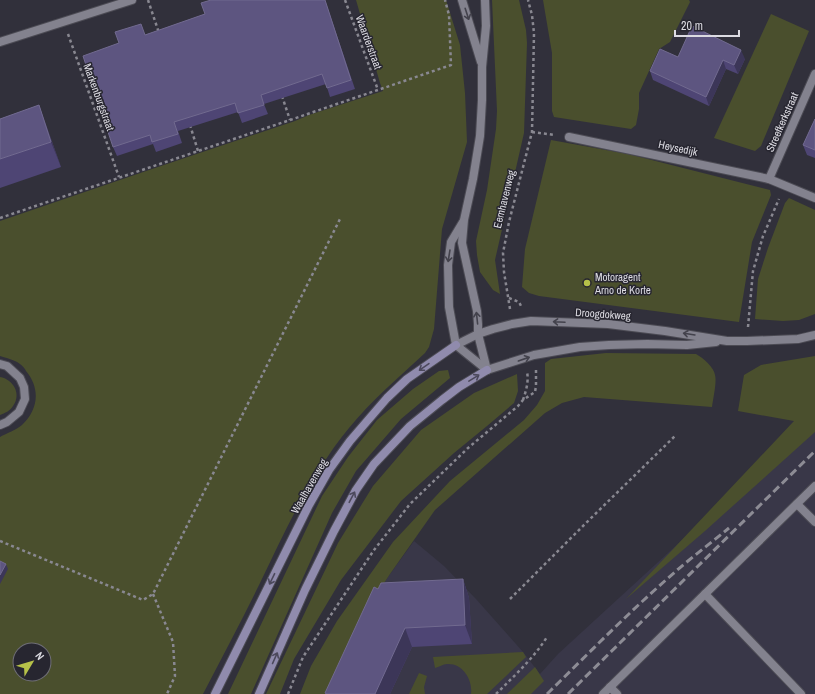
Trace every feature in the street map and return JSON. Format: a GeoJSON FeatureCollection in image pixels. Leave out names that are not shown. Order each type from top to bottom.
{"type":"FeatureCollection","features":[{"type":"Feature","properties":{"kind":"street"},"geometry":{"type":"LineString","coordinates":[[0,42],[132,0]]}},
{"type":"Feature","properties":{"kind":"street"},"geometry":{"type":"LineString","coordinates":[[462,0],[482,67]]}},
{"type":"Feature","properties":{"kind":"street"},"geometry":{"type":"LineString","coordinates":[[484,0],[486,26],[482,67],[480,136],[464,220],[462,243],[477,311],[478,334],[487,370]]}},
{"type":"Feature","properties":{"kind":"street","name":"Streefkerkstraat"},"geometry":{"type":"LineString","coordinates":[[769,178],[815,74]]}},
{"type":"Feature","properties":{"kind":"street","name":"Heysedijk"},"geometry":{"type":"LineString","coordinates":[[569,137],[769,178],[815,198]]}},
{"type":"Feature","properties":{"kind":"street"},"geometry":{"type":"LineString","coordinates":[[464,220],[451,242],[448,265],[448,307],[456,345],[487,370]]}},
{"type":"Feature","properties":{"kind":"street","name":"Droogdokweg"},"geometry":{"type":"LineString","coordinates":[[478,334],[512,324],[531,321],[608,324],[727,341]]}},
{"type":"Feature","properties":{"kind":"street","name":"Waalhavenweg"},"geometry":{"type":"LineString","coordinates":[[215,694],[309,505],[337,458],[387,398],[407,379],[456,345],[478,334]]}},
{"type":"Feature","properties":{"kind":"street","name":"Droogdokweg"},"geometry":{"type":"LineString","coordinates":[[487,370],[540,354],[580,347],[639,344],[687,346],[727,341],[798,338],[815,335]]}},
{"type":"Feature","properties":{"kind":"street"},"geometry":{"type":"LineString","coordinates":[[0,364],[7,366],[20,378],[24,386],[25,399],[18,412],[7,422],[0,425]]}},
{"type":"Feature","properties":{"kind":"street"},"geometry":{"type":"LineString","coordinates":[[259,694],[305,590],[334,531],[356,490],[374,464],[410,426],[437,403],[459,387],[487,370]]}},
{"type":"Feature","properties":{"kind":"street"},"geometry":{"type":"LineString","coordinates":[[603,694],[815,486]]}},
{"type":"Feature","properties":{"kind":"street"},"geometry":{"type":"LineString","coordinates":[[797,504],[815,522]]}},
{"type":"Feature","properties":{"kind":"street"},"geometry":{"type":"LineString","coordinates":[[705,594],[801,694]]}},
{"type":"Feature","properties":{"kind":"street"},"geometry":{"type":"LineString","coordinates":[[610,687],[618,694]]}},
{"type":"Feature","properties":{"kind":"path"},"geometry":{"type":"LineString","coordinates":[[148,0],[161,38]]}},
{"type":"Feature","properties":{"kind":"path","name":"Waarderstraat"},"geometry":{"type":"LineString","coordinates":[[345,0],[378,90]]}},
{"type":"Feature","properties":{"kind":"path"},"geometry":{"type":"LineString","coordinates":[[0,218],[451,65],[449,15],[445,0]]}},
{"type":"Feature","properties":{"kind":"path","name":"Eemhavenweg"},"geometry":{"type":"LineString","coordinates":[[512,324],[504,272],[503,253],[508,222],[532,132],[534,33],[532,15],[528,0]]}},
{"type":"Feature","properties":{"kind":"path","name":"Markenburgstraat"},"geometry":{"type":"LineString","coordinates":[[64,22],[119,177]]}},
{"type":"Feature","properties":{"kind":"path"},"geometry":{"type":"LineString","coordinates":[[280,90],[290,120]]}},
{"type":"Feature","properties":{"kind":"path"},"geometry":{"type":"LineString","coordinates":[[188,121],[198,151]]}},
{"type":"Feature","properties":{"kind":"path"},"geometry":{"type":"LineString","coordinates":[[532,132],[569,137]]}},
{"type":"Feature","properties":{"kind":"path"},"geometry":{"type":"LineString","coordinates":[[747,341],[753,271],[763,236],[785,186]]}},
{"type":"Feature","properties":{"kind":"path"},"geometry":{"type":"LineString","coordinates":[[0,541],[143,600],[153,594],[341,217]]}},
{"type":"Feature","properties":{"kind":"path"},"geometry":{"type":"LineString","coordinates":[[288,694],[303,657],[374,550],[410,504],[468,448],[518,406],[523,400],[527,388],[528,374],[523,359]]}},
{"type":"Feature","properties":{"kind":"path"},"geometry":{"type":"LineString","coordinates":[[510,599],[676,435]]}},
{"type":"Feature","properties":{"kind":"path"},"geometry":{"type":"LineString","coordinates":[[153,594],[173,642],[175,676],[167,694]]}},
{"type":"Feature","properties":{"kind":"path"},"geometry":{"type":"LineString","coordinates":[[496,694],[541,647],[547,637]]}},
{"type":"Feature","properties":{"kind":"shaded area"},"geometry":{"type":"Polygon","coordinates":[[[815,418],[815,694],[329,694],[367,609],[414,541],[444,566],[476,599],[523,652],[540,674],[558,654],[815,418]]]}},
{"type":"Feature","properties":{"kind":"green space"},"geometry":{"type":"Polygon","coordinates":[[[356,0],[446,0],[460,45],[465,93],[467,142],[442,229],[434,329],[429,347],[425,353],[367,408],[349,428],[323,464],[300,502],[203,694],[0,694],[0,437],[22,425],[27,419],[34,406],[36,392],[31,378],[21,365],[16,361],[0,356],[0,221],[383,91],[356,0]]]}},
{"type":"Feature","properties":{"kind":"green space"},"geometry":{"type":"Polygon","coordinates":[[[492,0],[519,0],[526,30],[527,43],[524,133],[495,260],[500,294],[493,290],[480,272],[476,241],[487,190],[496,129],[497,111],[492,0]]]}},
{"type":"Feature","properties":{"kind":"green space"},"geometry":{"type":"Polygon","coordinates":[[[543,0],[689,0],[690,2],[670,42],[659,49],[639,93],[639,109],[636,125],[631,129],[554,117],[552,111],[552,53],[543,0]]]}},
{"type":"Feature","properties":{"kind":"green space"},"geometry":{"type":"Polygon","coordinates":[[[771,14],[809,31],[761,146],[755,151],[714,138],[771,14]]]}},
{"type":"Feature","properties":{"kind":"green space"},"geometry":{"type":"Polygon","coordinates":[[[551,140],[628,154],[770,190],[771,195],[752,242],[739,322],[539,296],[529,293],[522,287],[525,249],[551,140]]]}},
{"type":"Feature","properties":{"kind":"green space"},"geometry":{"type":"Polygon","coordinates":[[[789,198],[815,210],[815,314],[799,320],[783,321],[755,319],[758,279],[785,203],[789,198]]]}},
{"type":"Feature","properties":{"kind":"green space"},"geometry":{"type":"Polygon","coordinates":[[[606,353],[696,354],[708,363],[714,372],[716,382],[712,407],[584,397],[562,403],[545,413],[435,510],[367,609],[329,694],[300,694],[311,666],[337,621],[393,542],[450,481],[524,420],[537,405],[545,391],[545,363],[551,359],[606,353]]]}},
{"type":"Feature","properties":{"kind":"green space"},"geometry":{"type":"Polygon","coordinates":[[[815,356],[815,432],[705,531],[626,599],[794,421],[738,411],[744,375],[761,365],[815,356]]]}},
{"type":"Feature","properties":{"kind":"green space"},"geometry":{"type":"Polygon","coordinates":[[[448,370],[450,378],[401,419],[356,471],[332,513],[251,694],[228,694],[322,496],[348,457],[377,420],[413,389],[439,371],[448,370]]]}},
{"type":"Feature","properties":{"kind":"green space"},"geometry":{"type":"Polygon","coordinates":[[[517,374],[518,391],[514,403],[454,453],[401,501],[341,580],[294,659],[280,694],[266,694],[338,543],[373,486],[421,430],[474,393],[517,374]]]}},
{"type":"Feature","properties":{"kind":"green space"},"geometry":{"type":"Polygon","coordinates":[[[0,377],[5,378],[12,384],[15,388],[17,397],[12,408],[0,415],[0,377]]]}},
{"type":"Feature","properties":{"kind":"green space"},"geometry":{"type":"Polygon","coordinates":[[[523,652],[526,657],[487,694],[471,694],[469,678],[462,669],[453,664],[444,664],[435,668],[433,657],[523,652]]]}},
{"type":"Feature","properties":{"kind":"green space"},"geometry":{"type":"Polygon","coordinates":[[[535,667],[544,681],[531,694],[507,694],[535,667]]]}},
{"type":"Feature","properties":{"kind":"green space"},"geometry":{"type":"Polygon","coordinates":[[[419,673],[427,676],[424,687],[425,694],[409,694],[419,673]]]}},
{"type":"Feature","properties":{"kind":"building"},"geometry":{"type":"Polygon","coordinates":[[[211,0],[325,0],[351,80],[327,88],[322,74],[261,95],[264,105],[238,113],[235,103],[174,122],[178,134],[152,142],[150,135],[113,147],[83,56],[119,43],[115,32],[141,24],[145,35],[205,14],[201,3],[211,0]]]}},
{"type":"Feature","properties":{"kind":"building"},"geometry":{"type":"Polygon","coordinates":[[[692,26],[741,50],[734,65],[723,60],[706,97],[650,71],[660,49],[678,57],[692,26]]]}},
{"type":"Feature","properties":{"kind":"building"},"geometry":{"type":"Polygon","coordinates":[[[39,105],[51,142],[0,159],[0,119],[39,105]]]}},
{"type":"Feature","properties":{"kind":"building"},"geometry":{"type":"Polygon","coordinates":[[[815,119],[815,150],[803,145],[815,119]]]}},
{"type":"Feature","properties":{"kind":"building"},"geometry":{"type":"Polygon","coordinates":[[[0,561],[6,564],[0,575],[0,561]]]}},
{"type":"Feature","properties":{"kind":"building"},"geometry":{"type":"Polygon","coordinates":[[[463,579],[465,625],[405,628],[375,694],[325,693],[374,587],[378,589],[381,583],[463,579]]]}},
{"type":"Feature","properties":{"kind":"railway"},"geometry":{"type":"LineString","coordinates":[[568,694],[815,451]]}},
{"type":"Feature","properties":{"kind":"railway"},"geometry":{"type":"LineString","coordinates":[[547,694],[658,587],[729,528]]}},
{"type":"Feature","properties":{"kind":"place","name":"Motoragent Arno de Korte"},"geometry":{"type":"Point","coordinates":[587,283]}}]}
